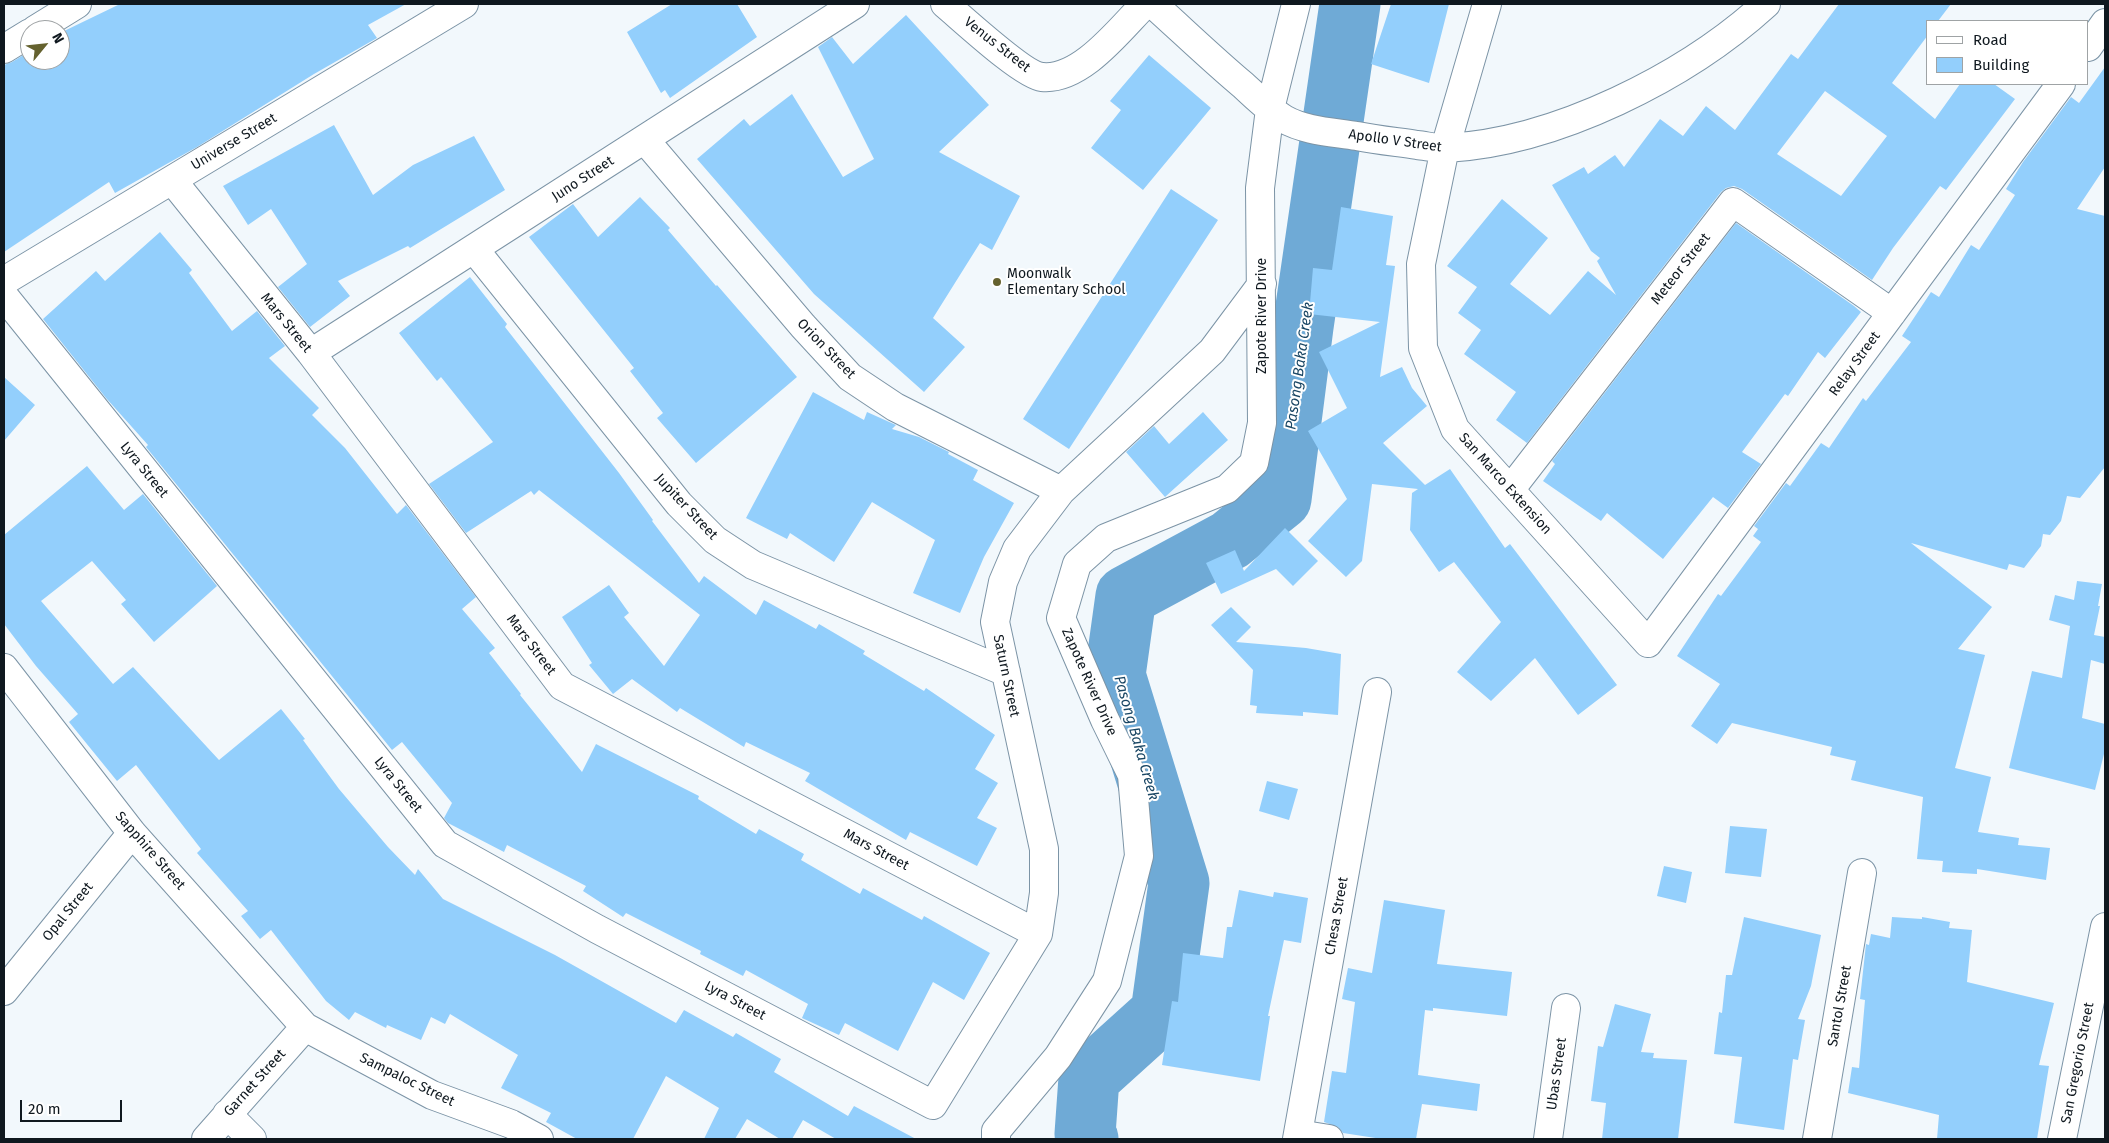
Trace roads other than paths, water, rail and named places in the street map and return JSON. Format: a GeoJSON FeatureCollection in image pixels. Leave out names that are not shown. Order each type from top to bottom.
{"type":"FeatureCollection","features":[{"type":"Feature","properties":{"kind":"street"},"geometry":{"type":"LineString","coordinates":[[52,20],[78,4]]}},
{"type":"Feature","properties":{"kind":"street","name":"Universe Street"},"geometry":{"type":"LineString","coordinates":[[4,281],[464,4]]}},
{"type":"Feature","properties":{"kind":"street","name":"Juno Street"},"geometry":{"type":"LineString","coordinates":[[311,353],[855,4]]}},
{"type":"Feature","properties":{"kind":"street","name":"Venus Street"},"geometry":{"type":"LineString","coordinates":[[945,4],[1022,68],[1041,77],[1060,76],[1079,67],[1098,52],[1145,4]]}},
{"type":"Feature","properties":{"kind":"street","name":"Apollo V Street"},"geometry":{"type":"LineString","coordinates":[[1153,4],[1270,109],[1284,119],[1299,126],[1371,139],[1445,148],[1489,144],[1548,130],[1597,110],[1656,80],[1704,52],[1766,4]]}},
{"type":"Feature","properties":{"kind":"street","name":"Zapote River Drive"},"geometry":{"type":"LineString","coordinates":[[996,1139],[996,1131],[1058,1057],[1107,981],[1139,856],[1132,775],[1105,720],[1061,618],[1077,564],[1106,538],[1227,489],[1254,463],[1262,423],[1260,188],[1270,109],[1296,4]]}},
{"type":"Feature","properties":{"kind":"street","name":"San Marco Extension"},"geometry":{"type":"LineString","coordinates":[[1487,4],[1445,148],[1421,264],[1423,348],[1456,429],[1648,643]]}},
{"type":"Feature","properties":{"kind":"street"},"geometry":{"type":"LineString","coordinates":[[2089,46],[2105,23]]}},
{"type":"Feature","properties":{"kind":"street"},"geometry":{"type":"LineString","coordinates":[[4,49],[20,39]]}},
{"type":"Feature","properties":{"kind":"street","name":"Relay Street"},"geometry":{"type":"LineString","coordinates":[[1648,643],[2059,85]]}},
{"type":"Feature","properties":{"kind":"street","name":"Orion Street"},"geometry":{"type":"LineString","coordinates":[[645,140],[850,377],[895,407],[1061,491]]}},
{"type":"Feature","properties":{"kind":"street","name":"Mars Street"},"geometry":{"type":"LineString","coordinates":[[172,180],[311,353],[562,686],[1038,934]]}},
{"type":"Feature","properties":{"kind":"street","name":"Meteor Street"},"geometry":{"type":"LineString","coordinates":[[1510,490],[1733,202],[1892,313]]}},
{"type":"Feature","properties":{"kind":"street","name":"Jupiter Street"},"geometry":{"type":"LineString","coordinates":[[474,249],[679,504],[715,540],[753,565],[1006,672]]}},
{"type":"Feature","properties":{"kind":"street","name":"Saturn Street"},"geometry":{"type":"LineString","coordinates":[[933,1105],[1038,934],[1044,893],[1044,849],[995,622],[1003,582],[1017,548],[1061,491],[1212,351],[1262,284]]}},
{"type":"Feature","properties":{"kind":"street","name":"Lyra Street"},"geometry":{"type":"LineString","coordinates":[[4,296],[445,844],[597,929],[933,1105]]}},
{"type":"Feature","properties":{"kind":"street","name":"Sapphire Street"},"geometry":{"type":"LineString","coordinates":[[4,668],[132,833],[304,1027]]}},
{"type":"Feature","properties":{"kind":"street","name":"Chesa Street"},"geometry":{"type":"LineString","coordinates":[[1298,1137],[1377,692]]}},
{"type":"Feature","properties":{"kind":"street","name":"Opal Street"},"geometry":{"type":"LineString","coordinates":[[4,991],[132,833]]}},
{"type":"Feature","properties":{"kind":"street","name":"Santol Street"},"geometry":{"type":"LineString","coordinates":[[1817,1139],[1862,873]]}},
{"type":"Feature","properties":{"kind":"street","name":"San Gregorio Street"},"geometry":{"type":"LineString","coordinates":[[2062,1139],[2105,927]]}},
{"type":"Feature","properties":{"kind":"street","name":"Ubas Street"},"geometry":{"type":"LineString","coordinates":[[1548,1139],[1566,1008]]}},
{"type":"Feature","properties":{"kind":"street","name":"Garnet Street"},"geometry":{"type":"LineString","coordinates":[[206,1139],[304,1027]]}},
{"type":"Feature","properties":{"kind":"street","name":"Sampaloc Street"},"geometry":{"type":"LineString","coordinates":[[304,1027],[432,1095],[511,1124],[540,1139]]}},
{"type":"Feature","properties":{"kind":"street"},"geometry":{"type":"LineString","coordinates":[[227,1114],[252,1139]]}},
{"type":"Feature","properties":{"kind":"street"},"geometry":{"type":"LineString","coordinates":[[1298,1137],[1329,1139]]}},
{"type":"Feature","properties":{"kind":"waterway","name":"Pasong Baka Creek"},"geometry":{"type":"LineString","coordinates":[[1088,1139],[1085,1134],[1089,1078],[1161,1013],[1179,883],[1115,675],[1126,596],[1230,540],[1281,499],[1303,327],[1350,4]]}},
{"type":"Feature","properties":{"kind":"place","name":"Moonwalk Elementary School"},"geometry":{"type":"Point","coordinates":[997,282]}}]}
